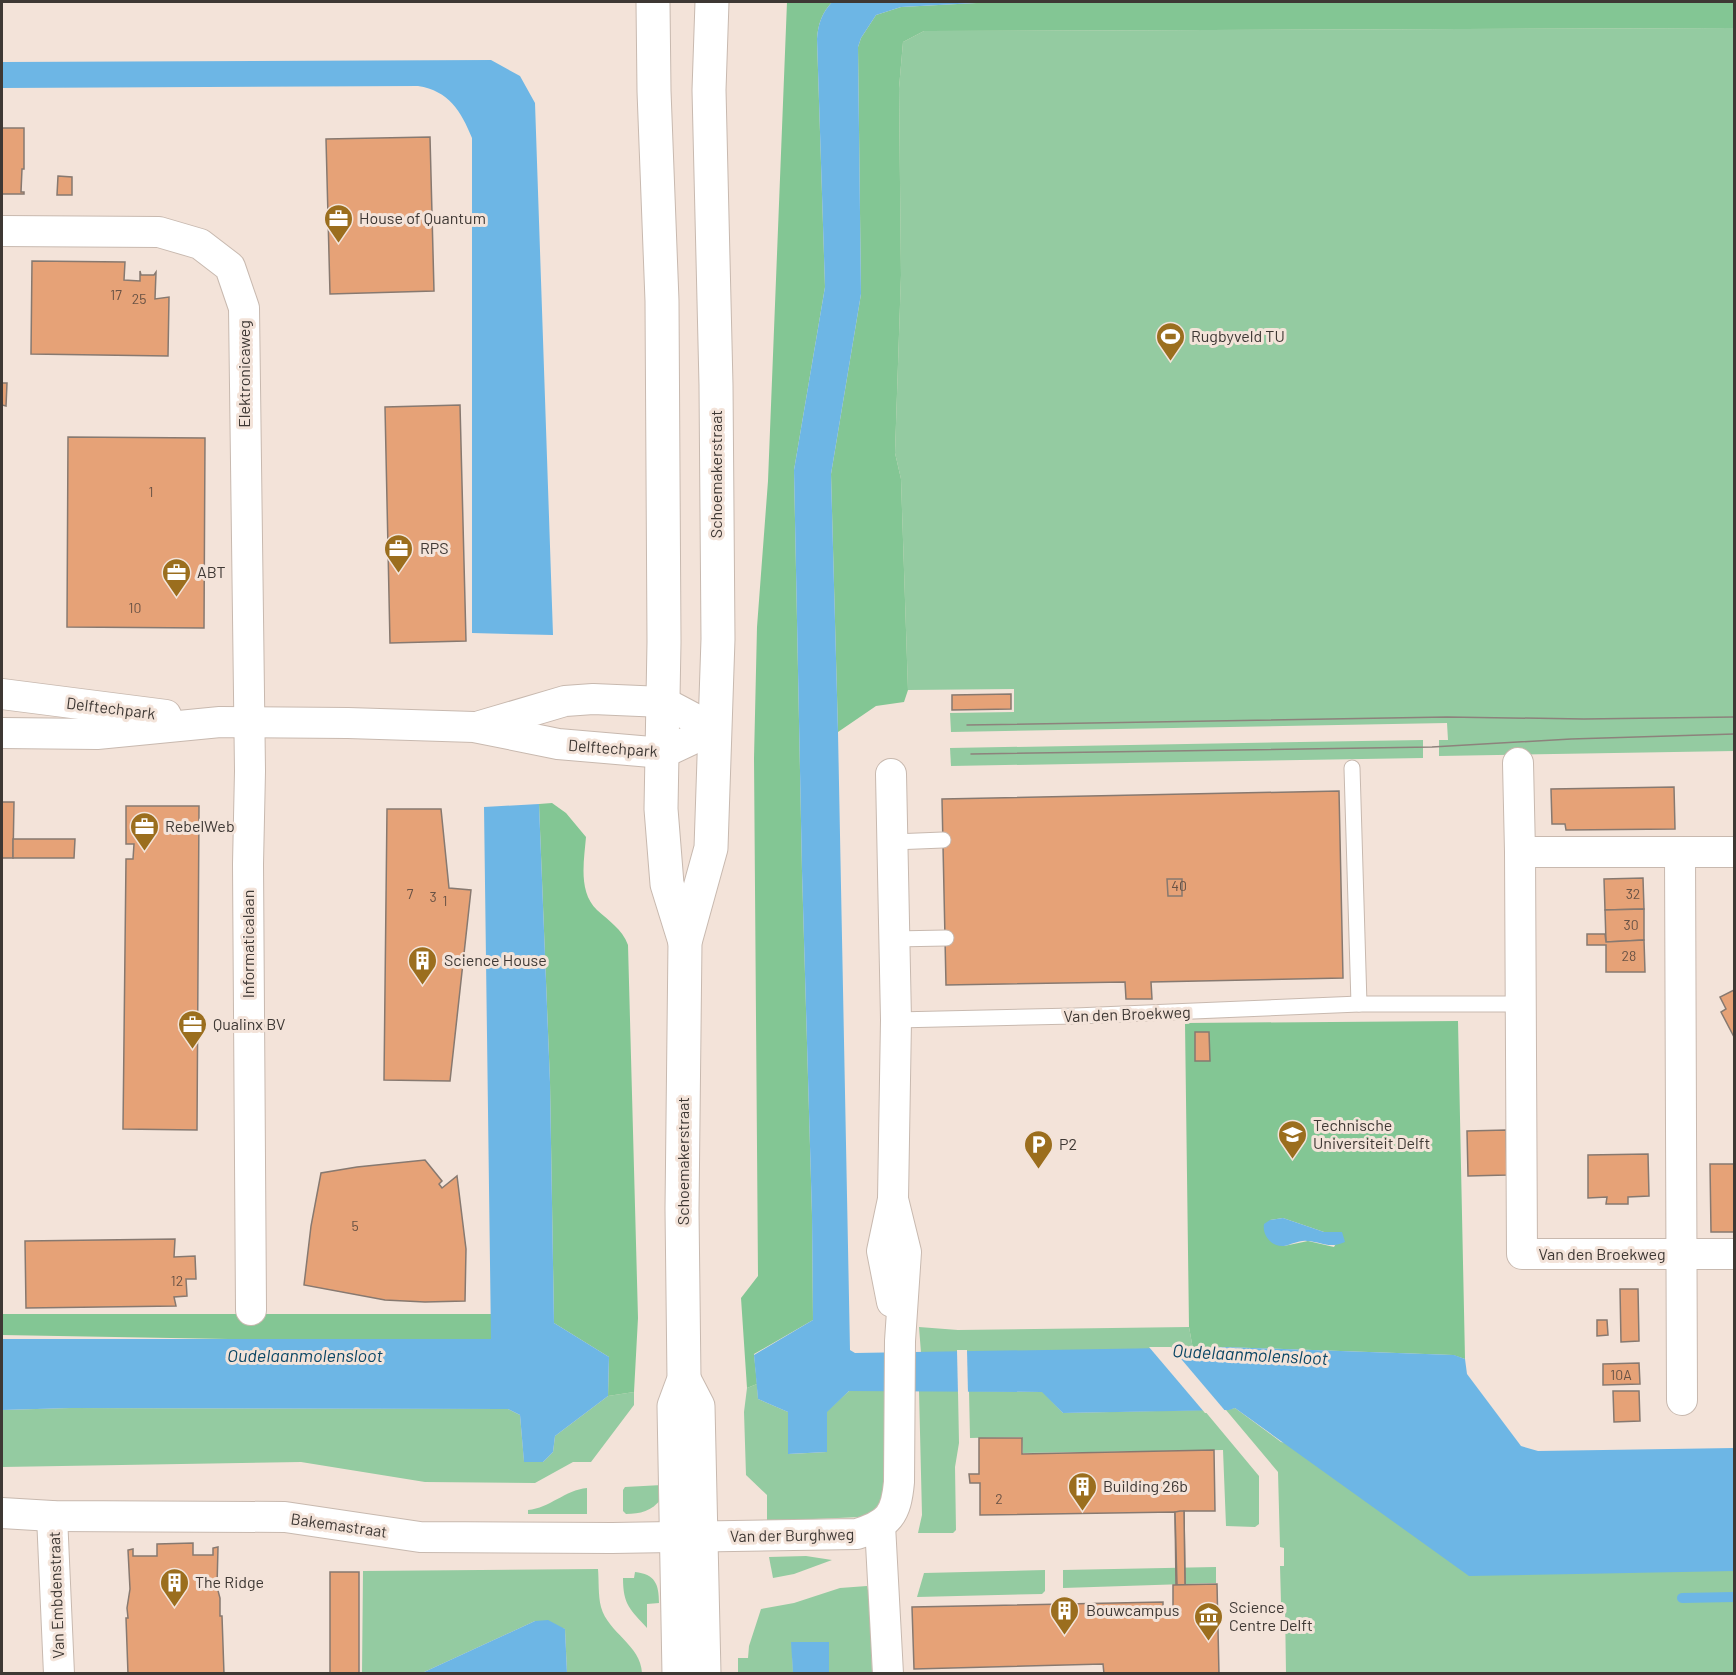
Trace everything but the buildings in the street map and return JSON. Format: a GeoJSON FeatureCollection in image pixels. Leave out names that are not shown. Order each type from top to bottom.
{"type":"FeatureCollection","features":[{"type":"Feature","properties":{"kind":"main road","name":"Schoemakerstraat"},"geometry":{"type":"LineString","coordinates":[[653,2],[662,301],[663,753],[661,809],[667,884],[685,942]]}},
{"type":"Feature","properties":{"kind":"main road","name":"Schoemakerstraat"},"geometry":{"type":"LineString","coordinates":[[679,1674],[698,1406],[684,1379],[682,1209],[685,942],[711,848],[718,639],[716,385],[709,90],[712,2]]}},
{"type":"Feature","properties":{"kind":"main road","name":"Schoemakerstraat"},"geometry":{"type":"LineString","coordinates":[[690,1537],[704,1674]]}},
{"type":"Feature","properties":{"kind":"street","name":"Elektronicaweg"},"geometry":{"type":"LineString","coordinates":[[2,231],[159,232],[200,243],[230,267],[244,308],[234,722]]}},
{"type":"Feature","properties":{"kind":"street","name":"Delftechpark"},"geometry":{"type":"LineString","coordinates":[[2,694],[234,722],[474,727],[558,744],[663,753],[714,729]]}},
{"type":"Feature","properties":{"kind":"street","name":"Delftechpark"},"geometry":{"type":"LineString","coordinates":[[474,727],[565,701],[593,699],[663,702],[714,729]]}},
{"type":"Feature","properties":{"kind":"street","name":"Delftechpark"},"geometry":{"type":"LineString","coordinates":[[2,733],[97,734],[234,722]]}},
{"type":"Feature","properties":{"kind":"street","name":"Informaticalaan"},"geometry":{"type":"LineString","coordinates":[[234,722],[248,876],[251,1310]]}},
{"type":"Feature","properties":{"kind":"street","name":"Van den Broekweg"},"geometry":{"type":"LineString","coordinates":[[1518,763],[1522,1254],[1734,1254]]}},
{"type":"Feature","properties":{"kind":"street"},"geometry":{"type":"LineString","coordinates":[[888,1674],[880,1525],[889,1517],[897,1503],[900,1341],[906,1252],[892,1199],[896,1020],[891,774]]}},
{"type":"Feature","properties":{"kind":"street"},"geometry":{"type":"LineString","coordinates":[[1520,852],[1734,852]]}},
{"type":"Feature","properties":{"kind":"street","name":"Van den Broekweg"},"geometry":{"type":"LineString","coordinates":[[1680,852],[1682,1400]]}},
{"type":"Feature","properties":{"kind":"street","name":"Bakemastraat"},"geometry":{"type":"LineString","coordinates":[[2,1513],[52,1516],[285,1517],[420,1537],[690,1537]]}},
{"type":"Feature","properties":{"kind":"street","name":"Van Embdenstraat"},"geometry":{"type":"LineString","coordinates":[[52,1516],[59,1674]]}},
{"type":"Feature","properties":{"kind":"street","name":"Van der Burghweg"},"geometry":{"type":"LineString","coordinates":[[690,1537],[858,1534],[880,1525]]}},
{"type":"Feature","properties":{"kind":"lane"},"geometry":{"type":"LineString","coordinates":[[1352,768],[1359,1004]]}},
{"type":"Feature","properties":{"kind":"lane"},"geometry":{"type":"LineString","coordinates":[[892,842],[943,840]]}},
{"type":"Feature","properties":{"kind":"lane"},"geometry":{"type":"LineString","coordinates":[[894,939],[946,938]]}},
{"type":"Feature","properties":{"kind":"lane","name":"Van den Broekweg"},"geometry":{"type":"LineString","coordinates":[[896,1020],[1075,1016],[1359,1004],[1521,1004]]}},
{"type":"Feature","properties":{"kind":"green space"},"geometry":{"type":"Polygon","coordinates":[[[787,2],[832,2],[821,19],[817,39],[825,287],[794,470],[813,1320],[754,1354],[757,1384],[747,1388],[741,1298],[758,1276],[754,758],[757,627],[768,481],[787,2]]]}},
{"type":"Feature","properties":{"kind":"green space"},"geometry":{"type":"Polygon","coordinates":[[[995,2],[1734,2],[1734,28],[924,31],[903,42],[899,88],[901,275],[895,453],[901,479],[908,690],[904,702],[876,706],[838,732],[831,474],[861,294],[858,47],[876,15],[901,7],[995,2]]]}},
{"type":"Feature","properties":{"kind":"green space"},"geometry":{"type":"Polygon","coordinates":[[[1734,28],[1734,751],[1439,756],[1439,740],[1448,740],[1447,723],[951,732],[950,713],[1014,712],[1014,689],[908,690],[901,479],[895,453],[901,275],[899,88],[903,42],[924,31],[1734,28]]]}},
{"type":"Feature","properties":{"kind":"green space"},"geometry":{"type":"Polygon","coordinates":[[[1423,740],[1423,758],[951,766],[950,748],[1423,740]]]}},
{"type":"Feature","properties":{"kind":"green space"},"geometry":{"type":"Polygon","coordinates":[[[552,803],[566,813],[586,837],[584,876],[587,894],[591,903],[619,930],[628,945],[638,1318],[634,1392],[608,1396],[609,1357],[554,1323],[550,1082],[539,804],[552,803]]]}},
{"type":"Feature","properties":{"kind":"green space"},"geometry":{"type":"Polygon","coordinates":[[[1458,1021],[1465,1359],[1453,1355],[1224,1347],[1193,1349],[1189,1327],[1185,1023],[1458,1021]],[[1283,1218],[1270,1220],[1284,1246],[1308,1241],[1334,1247],[1342,1232],[1324,1232],[1283,1218]]]}},
{"type":"Feature","properties":{"kind":"green space"},"geometry":{"type":"Polygon","coordinates":[[[2,1314],[508,1314],[497,1344],[2,1335],[2,1314]]]}},
{"type":"Feature","properties":{"kind":"green space"},"geometry":{"type":"Polygon","coordinates":[[[919,1327],[958,1330],[1189,1327],[1193,1349],[921,1353],[919,1327]]]}},
{"type":"Feature","properties":{"kind":"green space"},"geometry":{"type":"Polygon","coordinates":[[[757,1384],[758,1399],[788,1412],[789,1454],[827,1452],[827,1411],[849,1391],[886,1391],[885,1481],[883,1494],[873,1510],[861,1517],[767,1521],[767,1495],[746,1475],[744,1412],[747,1388],[757,1384]]]}},
{"type":"Feature","properties":{"kind":"green space"},"geometry":{"type":"Polygon","coordinates":[[[919,1391],[958,1391],[959,1443],[955,1467],[956,1530],[953,1533],[918,1533],[922,1515],[919,1391]]]}},
{"type":"Feature","properties":{"kind":"green space"},"geometry":{"type":"Polygon","coordinates":[[[969,1391],[1043,1392],[1063,1413],[1204,1410],[1259,1476],[1259,1524],[1255,1527],[1226,1526],[1223,1450],[1023,1453],[1022,1437],[970,1438],[969,1391]]]}},
{"type":"Feature","properties":{"kind":"green space"},"geometry":{"type":"Polygon","coordinates":[[[634,1392],[634,1405],[591,1462],[573,1462],[535,1483],[425,1482],[301,1462],[2,1467],[2,1410],[70,1408],[508,1409],[520,1415],[524,1461],[543,1462],[553,1452],[555,1436],[608,1396],[634,1392]]]}},
{"type":"Feature","properties":{"kind":"green space"},"geometry":{"type":"Polygon","coordinates":[[[1235,1408],[1281,1442],[1734,1544],[1734,1673],[1286,1673],[1285,1606],[1281,1603],[1280,1566],[1284,1566],[1284,1548],[1280,1547],[1278,1472],[1226,1410],[1235,1408]]]}},
{"type":"Feature","properties":{"kind":"green space"},"geometry":{"type":"Polygon","coordinates":[[[662,1485],[661,1499],[654,1506],[636,1513],[626,1514],[623,1511],[625,1487],[662,1485]]]}},
{"type":"Feature","properties":{"kind":"green space"},"geometry":{"type":"Polygon","coordinates":[[[587,1488],[587,1514],[528,1514],[528,1510],[536,1509],[579,1489],[587,1488]]]}},
{"type":"Feature","properties":{"kind":"green space"},"geometry":{"type":"Polygon","coordinates":[[[806,1556],[832,1560],[794,1574],[773,1578],[769,1557],[806,1556]]]}},
{"type":"Feature","properties":{"kind":"green space"},"geometry":{"type":"Polygon","coordinates":[[[1216,1567],[1216,1583],[1063,1588],[1063,1570],[1216,1567]]]}},
{"type":"Feature","properties":{"kind":"green space"},"geometry":{"type":"Polygon","coordinates":[[[598,1569],[601,1607],[610,1624],[636,1655],[642,1673],[567,1673],[565,1629],[535,1621],[422,1673],[362,1674],[363,1571],[598,1569]]]}},
{"type":"Feature","properties":{"kind":"green space"},"geometry":{"type":"Polygon","coordinates":[[[1045,1570],[1045,1591],[1042,1594],[917,1597],[924,1573],[1045,1570]]]}},
{"type":"Feature","properties":{"kind":"green space"},"geometry":{"type":"Polygon","coordinates":[[[635,1572],[647,1575],[657,1585],[659,1603],[647,1604],[647,1628],[632,1611],[624,1595],[623,1578],[634,1578],[635,1572]]]}},
{"type":"Feature","properties":{"kind":"green space"},"geometry":{"type":"Polygon","coordinates":[[[867,1586],[870,1599],[872,1673],[829,1673],[828,1642],[792,1642],[793,1673],[738,1673],[738,1658],[748,1658],[749,1646],[761,1609],[794,1603],[840,1588],[867,1586]]]}},
{"type":"Feature","properties":{"kind":"water","name":"Oudelaanmolensloot"},"geometry":{"type":"Polygon","coordinates":[[[832,2],[995,2],[901,7],[876,15],[858,47],[861,294],[831,474],[850,1350],[855,1353],[1224,1347],[1454,1355],[1465,1359],[1467,1374],[1521,1446],[1538,1451],[1734,1448],[1734,1571],[1469,1576],[1235,1408],[1229,1410],[1063,1413],[1042,1392],[849,1391],[827,1412],[827,1452],[788,1454],[788,1412],[758,1399],[754,1355],[813,1320],[794,470],[825,287],[817,39],[821,19],[832,2]]]}},
{"type":"Feature","properties":{"kind":"water"},"geometry":{"type":"Polygon","coordinates":[[[491,60],[520,76],[535,103],[553,635],[472,633],[472,138],[458,111],[446,98],[438,92],[418,86],[2,88],[2,62],[491,60]]]}},
{"type":"Feature","properties":{"kind":"water","name":"Oudelaanmolensloot"},"geometry":{"type":"Polygon","coordinates":[[[539,804],[550,1082],[554,1323],[609,1357],[608,1396],[555,1436],[553,1452],[543,1462],[524,1462],[520,1415],[508,1409],[71,1408],[2,1410],[2,1339],[491,1339],[484,807],[539,804]]]}},
{"type":"Feature","properties":{"kind":"water"},"geometry":{"type":"Polygon","coordinates":[[[1283,1218],[1324,1232],[1342,1232],[1345,1242],[1330,1245],[1304,1241],[1284,1246],[1275,1245],[1266,1236],[1264,1224],[1270,1220],[1283,1218]]]}},
{"type":"Feature","properties":{"kind":"water"},"geometry":{"type":"Polygon","coordinates":[[[548,1620],[565,1629],[567,1673],[422,1673],[535,1621],[548,1620]]]}},
{"type":"Feature","properties":{"kind":"water"},"geometry":{"type":"Polygon","coordinates":[[[791,1642],[829,1642],[829,1673],[793,1673],[791,1642]]]}},
{"type":"Feature","properties":{"kind":"pier"},"geometry":{"type":"Polygon","coordinates":[[[1149,1347],[1171,1347],[1227,1413],[1205,1413],[1149,1347]]]}},
{"type":"Feature","properties":{"kind":"pier"},"geometry":{"type":"Polygon","coordinates":[[[957,1350],[967,1350],[968,1394],[958,1394],[957,1350]]]}},
{"type":"Feature","properties":{"kind":"waterway"},"geometry":{"type":"LineString","coordinates":[[1682,1598],[1734,1597]]}},
{"type":"Feature","properties":{"kind":"tram line"},"geometry":{"type":"LineString","coordinates":[[967,725],[1447,717],[1584,719],[1734,717]]}},
{"type":"Feature","properties":{"kind":"tram line"},"geometry":{"type":"LineString","coordinates":[[971,754],[1432,747],[1571,739],[1734,734]]}},
{"type":"Feature","properties":{"kind":"place","name":"House of Quantum"},"geometry":{"type":"Point","coordinates":[338,244]}},
{"type":"Feature","properties":{"kind":"place","name":"Rugbyveld TU"},"geometry":{"type":"Point","coordinates":[1170,362]}},
{"type":"Feature","properties":{"kind":"place","name":"RPS"},"geometry":{"type":"Point","coordinates":[399,574]}},
{"type":"Feature","properties":{"kind":"place","name":"ABT"},"geometry":{"type":"Point","coordinates":[176,598]}},
{"type":"Feature","properties":{"kind":"place","name":"RebelWeb"},"geometry":{"type":"Point","coordinates":[144,852]}},
{"type":"Feature","properties":{"kind":"place","name":"Science House"},"geometry":{"type":"Point","coordinates":[423,986]}},
{"type":"Feature","properties":{"kind":"place","name":"Qualinx BV"},"geometry":{"type":"Point","coordinates":[192,1050]}},
{"type":"Feature","properties":{"kind":"place","name":"Technische Universiteit Delft"},"geometry":{"type":"Point","coordinates":[1292,1160]}},
{"type":"Feature","properties":{"kind":"place","name":"P2"},"geometry":{"type":"Point","coordinates":[1038,1170]}},
{"type":"Feature","properties":{"kind":"place","name":"Building 26b"},"geometry":{"type":"Point","coordinates":[1082,1512]}},
{"type":"Feature","properties":{"kind":"place","name":"The Ridge"},"geometry":{"type":"Point","coordinates":[174,1608]}},
{"type":"Feature","properties":{"kind":"place","name":"Bouwcampus"},"geometry":{"type":"Point","coordinates":[1065,1636]}},
{"type":"Feature","properties":{"kind":"place","name":"Science Centre Delft"},"geometry":{"type":"Point","coordinates":[1208,1642]}}]}
